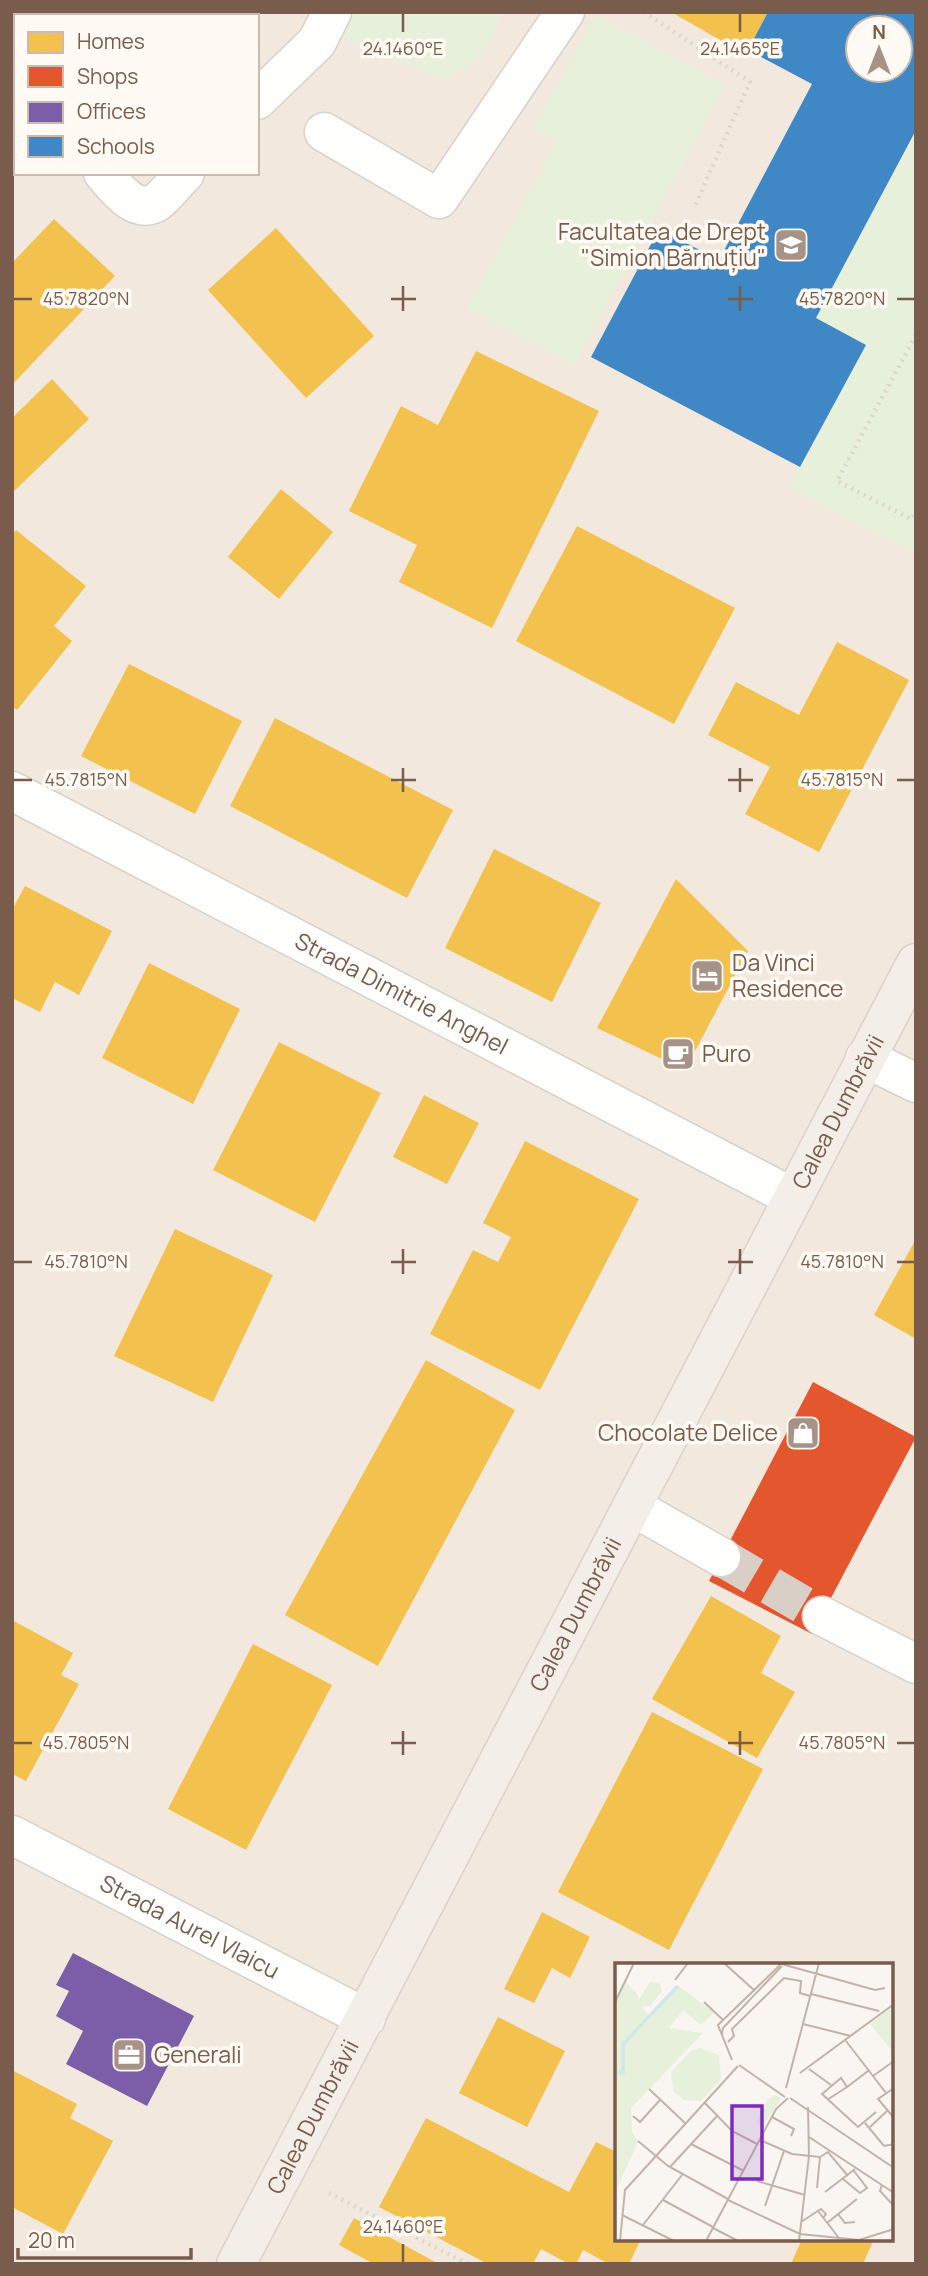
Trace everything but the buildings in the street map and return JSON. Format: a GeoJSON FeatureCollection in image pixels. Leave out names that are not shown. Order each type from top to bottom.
{"type":"FeatureCollection","features":[{"type":"Feature","properties":{"kind":"main road","name":"Calea Dumbrăvii"},"geometry":{"type":"LineString","coordinates":[[236,2264],[916,963]]}},
{"type":"Feature","properties":{"kind":"street"},"geometry":{"type":"LineString","coordinates":[[259,98],[317,43],[332,12]]}},
{"type":"Feature","properties":{"kind":"street"},"geometry":{"type":"LineString","coordinates":[[324,132],[439,199],[565,12]]}},
{"type":"Feature","properties":{"kind":"street"},"geometry":{"type":"LineString","coordinates":[[105,175],[126,198],[141,205],[155,203],[183,175]]}},
{"type":"Feature","properties":{"kind":"street","name":"Strada Dimitrie Anghel"},"geometry":{"type":"LineString","coordinates":[[12,791],[792,1197]]}},
{"type":"Feature","properties":{"kind":"street"},"geometry":{"type":"LineString","coordinates":[[865,1058],[916,1083]]}},
{"type":"Feature","properties":{"kind":"street"},"geometry":{"type":"LineString","coordinates":[[633,1507],[721,1557]]}},
{"type":"Feature","properties":{"kind":"street"},"geometry":{"type":"LineString","coordinates":[[822,1616],[916,1664]]}},
{"type":"Feature","properties":{"kind":"street","name":"Strada Aurel Vlaicu"},"geometry":{"type":"LineString","coordinates":[[12,1835],[366,2018]]}},
{"type":"Feature","properties":{"kind":"path"},"geometry":{"type":"LineString","coordinates":[[644,12],[750,82],[694,208]]}},
{"type":"Feature","properties":{"kind":"path"},"geometry":{"type":"LineString","coordinates":[[916,335],[837,481],[911,519],[916,511]]}},
{"type":"Feature","properties":{"kind":"path"},"geometry":{"type":"LineString","coordinates":[[285,2171],[468,2264]]}},
{"type":"Feature","properties":{"kind":"shaded area"},"geometry":{"type":"Polygon","coordinates":[[[12,12],[916,12],[916,2264],[12,2264],[12,12]]]}},
{"type":"Feature","properties":{"kind":"green space"},"geometry":{"type":"Polygon","coordinates":[[[346,12],[503,12],[478,59],[445,80],[334,35],[346,12]]]}},
{"type":"Feature","properties":{"kind":"green space"},"geometry":{"type":"Polygon","coordinates":[[[595,15],[725,85],[574,365],[467,308],[557,141],[533,128],[595,15]]]}},
{"type":"Feature","properties":{"kind":"green space"},"geometry":{"type":"Polygon","coordinates":[[[916,130],[916,554],[789,487],[865,345],[816,318],[916,130]]]}},
{"type":"Feature","properties":{"kind":"tunnel"},"geometry":{"type":"LineString","coordinates":[[721,1557],[822,1616]]}},
{"type":"Feature","properties":{"kind":"place","name":"Facultatea de Drept \"Simion Bărnuțiu\""},"geometry":{"type":"Point","coordinates":[791,245]}},
{"type":"Feature","properties":{"kind":"place","name":"Da Vinci Residence"},"geometry":{"type":"Point","coordinates":[707,976]}},
{"type":"Feature","properties":{"kind":"place","name":"Puro"},"geometry":{"type":"Point","coordinates":[678,1054]}},
{"type":"Feature","properties":{"kind":"place","name":"Chocolate Delice"},"geometry":{"type":"Point","coordinates":[803,1433]}},
{"type":"Feature","properties":{"kind":"place","name":"Generali"},"geometry":{"type":"Point","coordinates":[129,2055]}}]}
